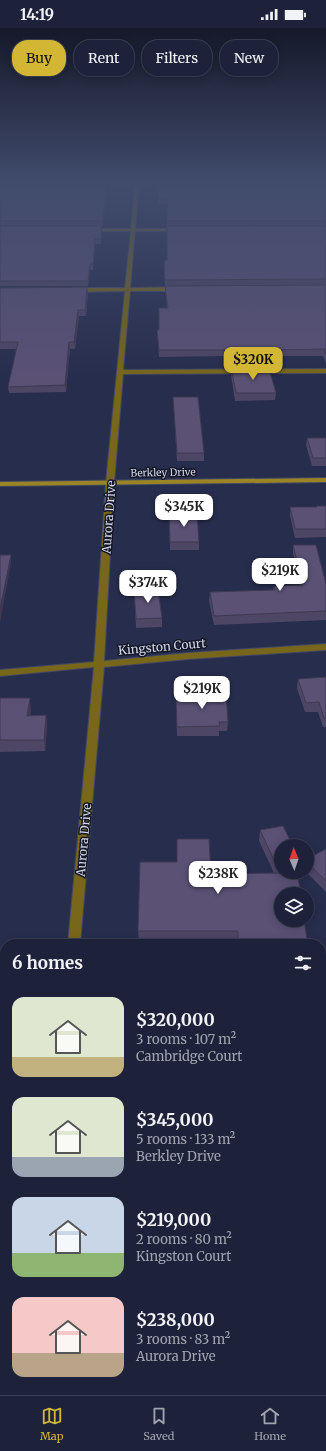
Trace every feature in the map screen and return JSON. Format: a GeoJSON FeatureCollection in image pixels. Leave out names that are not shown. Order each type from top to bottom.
{"type":"FeatureCollection","features":[{"type":"Feature","properties":{"kind":"street","name":"Aurora Drive"},"geometry":{"type":"LineString","coordinates":[[74,939],[100,665],[110,483],[130,249]]}},
{"type":"Feature","properties":{"kind":"street"},"geometry":{"type":"LineString","coordinates":[[72,290],[183,289]]}},
{"type":"Feature","properties":{"kind":"street"},"geometry":{"type":"LineString","coordinates":[[120,372],[326,371]]}},
{"type":"Feature","properties":{"kind":"street","name":"Berkley Drive"},"geometry":{"type":"LineString","coordinates":[[0,484],[326,480]]}},
{"type":"Feature","properties":{"kind":"street","name":"Kingston Court"},"geometry":{"type":"LineString","coordinates":[[0,673],[188,656],[326,647]]}},
{"type":"Feature","properties":{"kind":"building"},"geometry":{"type":"Polygon","coordinates":[[[0,249],[94,249],[93,264],[90,264],[88,281],[0,281],[0,249]]]}},
{"type":"Feature","properties":{"kind":"building"},"geometry":{"type":"Polygon","coordinates":[[[167,249],[326,249],[326,279],[165,280],[164,266],[165,260],[167,260],[167,249]]]}},
{"type":"Feature","properties":{"kind":"building"},"geometry":{"type":"Polygon","coordinates":[[[326,285],[326,354],[324,349],[265,350],[267,361],[230,361],[228,350],[159,350],[157,330],[159,330],[159,308],[168,308],[165,286],[326,285]]]}},
{"type":"Feature","properties":{"kind":"building"},"geometry":{"type":"Polygon","coordinates":[[[87,287],[85,310],[78,310],[74,342],[69,342],[65,385],[8,387],[18,342],[0,342],[0,288],[87,287]]]}},
{"type":"Feature","properties":{"kind":"building"},"geometry":{"type":"Polygon","coordinates":[[[231,368],[269,368],[276,393],[236,393],[231,368]]]}},
{"type":"Feature","properties":{"kind":"building"},"geometry":{"type":"Polygon","coordinates":[[[173,397],[198,397],[204,453],[177,453],[173,397]]]}},
{"type":"Feature","properties":{"kind":"building"},"geometry":{"type":"Polygon","coordinates":[[[307,438],[326,438],[326,458],[313,458],[307,438]]]}},
{"type":"Feature","properties":{"kind":"building"},"geometry":{"type":"Polygon","coordinates":[[[316,506],[326,506],[326,529],[295,529],[290,507],[317,507],[316,506]]]}},
{"type":"Feature","properties":{"kind":"building"},"geometry":{"type":"Polygon","coordinates":[[[169,513],[197,513],[199,542],[170,542],[169,513]]]}},
{"type":"Feature","properties":{"kind":"building"},"geometry":{"type":"Polygon","coordinates":[[[293,545],[316,545],[326,584],[326,611],[214,616],[210,592],[275,590],[274,586],[303,585],[293,545]]]}},
{"type":"Feature","properties":{"kind":"building"},"geometry":{"type":"Polygon","coordinates":[[[0,555],[11,555],[0,609],[0,555]]]}},
{"type":"Feature","properties":{"kind":"building"},"geometry":{"type":"Polygon","coordinates":[[[158,589],[162,618],[136,619],[134,590],[158,589]]]}},
{"type":"Feature","properties":{"kind":"building"},"geometry":{"type":"Polygon","coordinates":[[[326,677],[326,718],[324,718],[319,702],[306,703],[298,679],[326,677]]]}},
{"type":"Feature","properties":{"kind":"building"},"geometry":{"type":"Polygon","coordinates":[[[198,694],[226,694],[228,722],[219,722],[220,726],[177,727],[176,697],[197,696],[198,694]]]}},
{"type":"Feature","properties":{"kind":"building"},"geometry":{"type":"Polygon","coordinates":[[[0,698],[30,698],[27,716],[46,715],[44,740],[0,740],[0,698]]]}},
{"type":"Feature","properties":{"kind":"building"},"geometry":{"type":"Polygon","coordinates":[[[283,826],[290,839],[274,839],[274,860],[260,830],[283,826]]]}},
{"type":"Feature","properties":{"kind":"building"},"geometry":{"type":"Polygon","coordinates":[[[177,839],[209,839],[211,874],[274,873],[274,879],[298,879],[300,887],[274,887],[274,927],[305,927],[307,939],[238,939],[238,931],[138,931],[140,862],[177,862],[177,839]]]}},
{"type":"Feature","properties":{"kind":"building"},"geometry":{"type":"Polygon","coordinates":[[[326,849],[326,881],[314,869],[314,855],[326,849]]]}}]}
